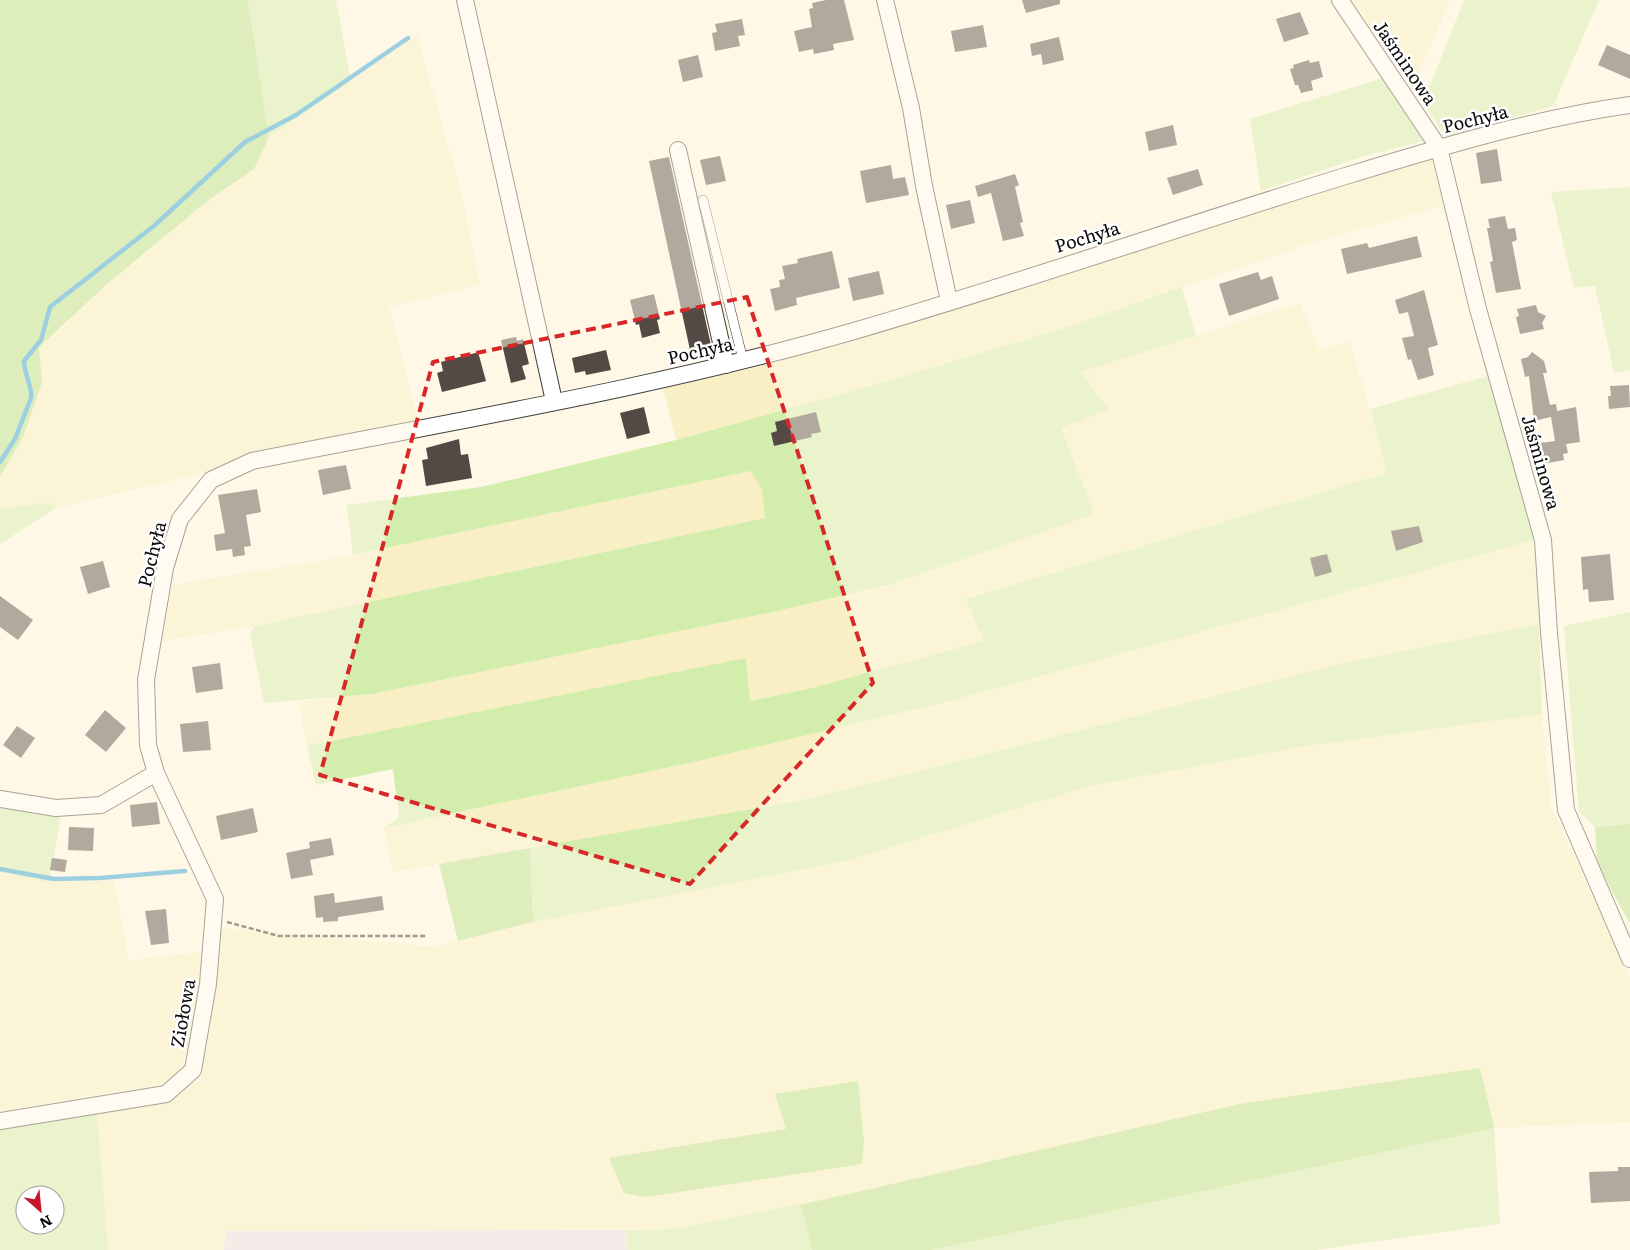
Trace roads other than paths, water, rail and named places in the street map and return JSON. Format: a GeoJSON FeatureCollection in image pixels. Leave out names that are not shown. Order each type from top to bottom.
{"type":"FeatureCollection","features":[{"type":"Feature","properties":{"kind":"street"},"geometry":{"type":"LineString","coordinates":[[885,0],[911,108],[924,186],[949,301]]}},
{"type":"Feature","properties":{"kind":"street","name":"Jaśminowa"},"geometry":{"type":"LineString","coordinates":[[1340,0],[1439,148],[1478,309],[1543,540],[1549,633],[1566,810],[1630,959]]}},
{"type":"Feature","properties":{"kind":"street"},"geometry":{"type":"LineString","coordinates":[[465,4],[554,402]]}},
{"type":"Feature","properties":{"kind":"street","name":"Pochyła"},"geometry":{"type":"LineString","coordinates":[[156,772],[148,745],[146,680],[165,568],[180,519],[212,480],[252,461],[554,402],[726,365],[854,331],[1439,148],[1586,111],[1630,104]]}},
{"type":"Feature","properties":{"kind":"street"},"geometry":{"type":"LineString","coordinates":[[678,150],[726,365]]}},
{"type":"Feature","properties":{"kind":"street"},"geometry":{"type":"LineString","coordinates":[[0,799],[56,808],[101,805],[156,772]]}},
{"type":"Feature","properties":{"kind":"street","name":"Ziołowa"},"geometry":{"type":"LineString","coordinates":[[0,1121],[166,1094],[193,1070],[208,984],[215,899],[156,772]]}},
{"type":"Feature","properties":{"kind":"lane"},"geometry":{"type":"LineString","coordinates":[[703,200],[744,360]]}},
{"type":"Feature","properties":{"kind":"waterway"},"geometry":{"type":"LineString","coordinates":[[0,462],[15,439],[31,398],[24,361],[41,340],[50,307],[155,225],[245,142],[296,115],[408,38]]}},
{"type":"Feature","properties":{"kind":"waterway"},"geometry":{"type":"LineString","coordinates":[[0,869],[54,879],[100,878],[185,871]]}}]}
